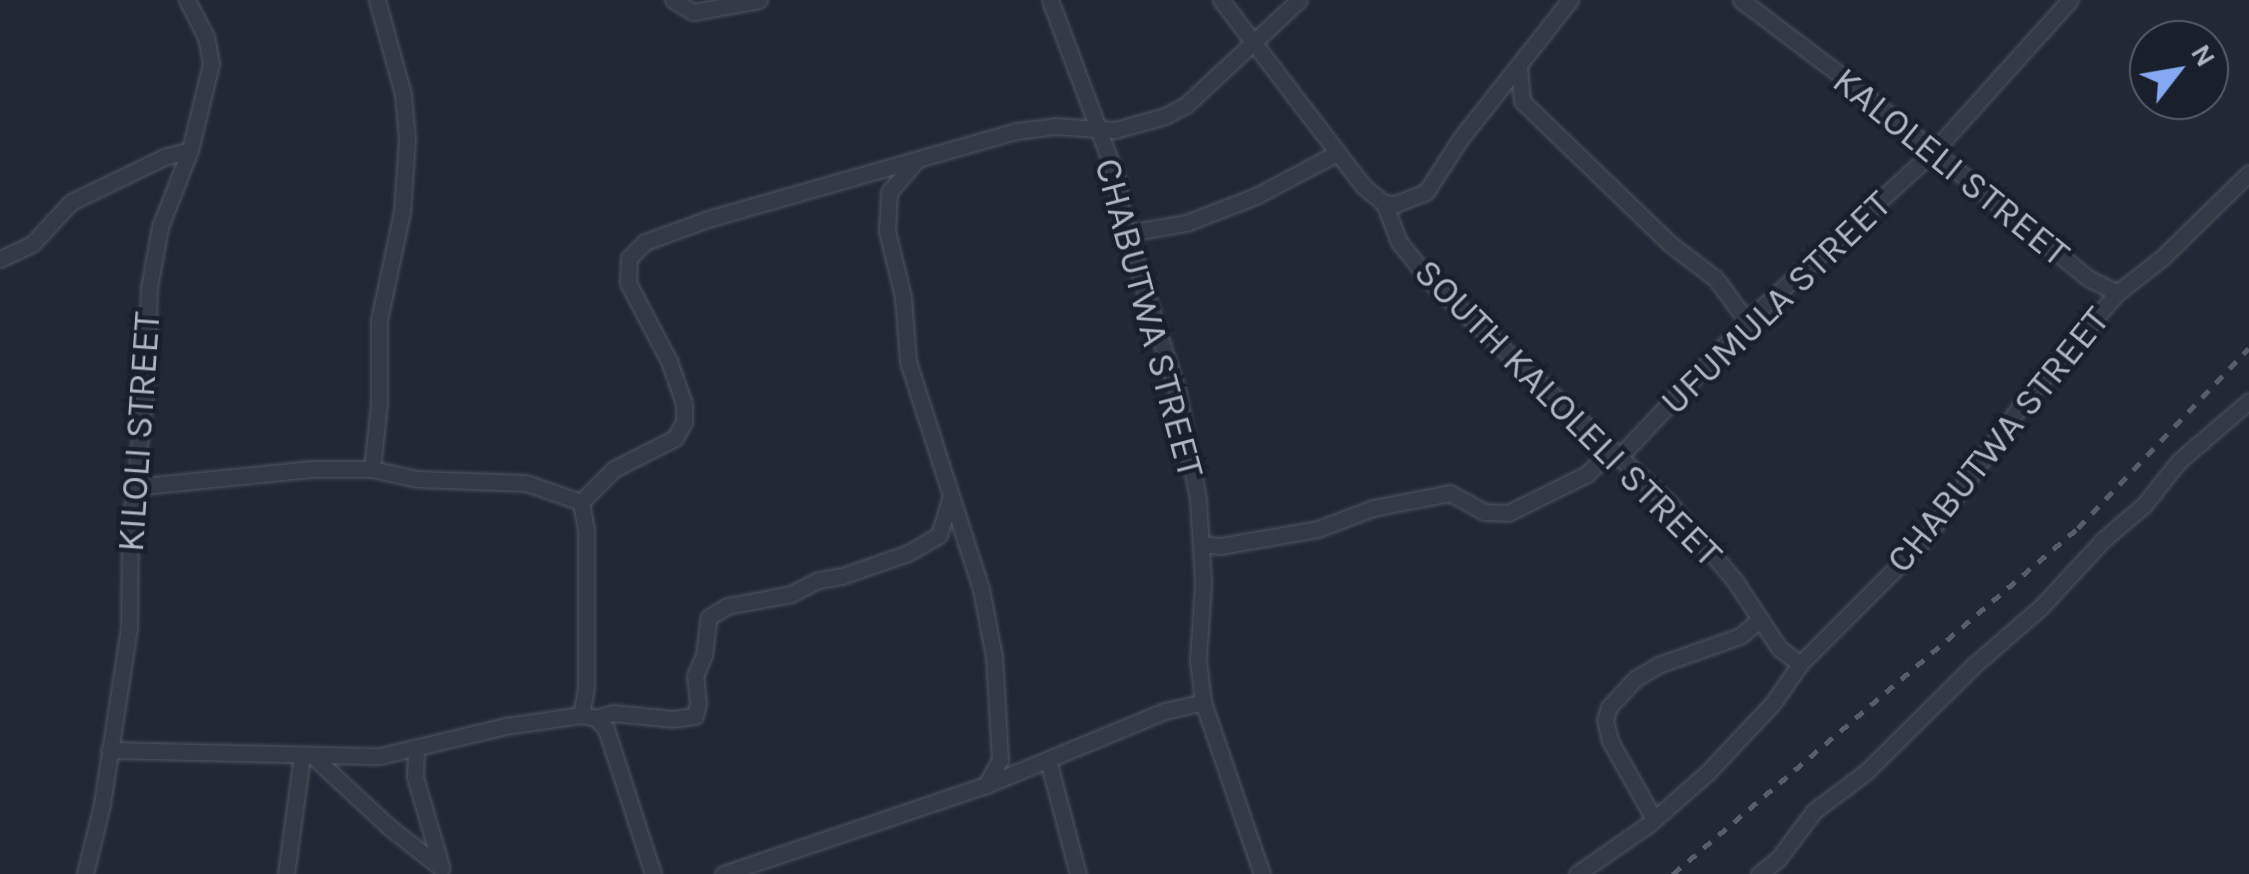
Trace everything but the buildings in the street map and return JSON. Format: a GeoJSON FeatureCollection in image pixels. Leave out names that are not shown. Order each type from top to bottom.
{"type":"FeatureCollection","features":[{"type":"Feature","properties":{"kind":"street","name":"KILOLI STREET"},"geometry":{"type":"LineString","coordinates":[[84,874],[110,750],[129,628],[134,487],[154,254],[190,150],[211,64],[206,37],[187,0]]}},
{"type":"Feature","properties":{"kind":"street"},"geometry":{"type":"LineString","coordinates":[[372,469],[379,404],[379,320],[402,212],[407,140],[403,94],[377,0]]}},
{"type":"Feature","properties":{"kind":"street"},"geometry":{"type":"LineString","coordinates":[[673,0],[693,12],[759,0]]}},
{"type":"Feature","properties":{"kind":"street","name":"CHABUTWA STREET"},"geometry":{"type":"LineString","coordinates":[[1050,0],[1118,182],[1121,216],[1177,390],[1196,476],[1201,544],[1198,660],[1203,702],[1262,874]]}},
{"type":"Feature","properties":{"kind":"street"},"geometry":{"type":"LineString","coordinates":[[1222,0],[1364,187],[1384,202],[1416,200],[1426,192],[1486,106],[1570,0]]}},
{"type":"Feature","properties":{"kind":"street"},"geometry":{"type":"LineString","coordinates":[[581,502],[614,469],[676,438],[684,422],[684,404],[669,361],[628,283],[627,269],[634,251],[677,229],[1016,132],[1054,126],[1140,124],[1176,111],[1298,0]]}},
{"type":"Feature","properties":{"kind":"street","name":"KALOLELI STREET"},"geometry":{"type":"LineString","coordinates":[[1741,0],[1934,150],[1973,188],[2088,278],[2116,293]]}},
{"type":"Feature","properties":{"kind":"street","name":"UFUMULA STREET"},"geometry":{"type":"LineString","coordinates":[[1201,544],[1220,546],[1318,529],[1373,508],[1450,493],[1484,512],[1508,513],[1587,474],[1616,453],[1747,321],[1934,150],[2070,0]]}},
{"type":"Feature","properties":{"kind":"street"},"geometry":{"type":"LineString","coordinates":[[1520,67],[1522,101],[1659,234],[1716,279],[1747,321]]}},
{"type":"Feature","properties":{"kind":"street"},"geometry":{"type":"LineString","coordinates":[[1486,106],[1522,101]]}},
{"type":"Feature","properties":{"kind":"street"},"geometry":{"type":"LineString","coordinates":[[0,259],[32,244],[71,202],[164,157],[190,150]]}},
{"type":"Feature","properties":{"kind":"street"},"geometry":{"type":"LineString","coordinates":[[1129,233],[1186,223],[1256,196],[1337,153]]}},
{"type":"Feature","properties":{"kind":"street"},"geometry":{"type":"LineString","coordinates":[[918,159],[889,192],[886,220],[902,297],[908,360],[974,560],[994,657],[1001,749],[986,785]]}},
{"type":"Feature","properties":{"kind":"street"},"geometry":{"type":"LineString","coordinates":[[2116,293],[2163,257],[2249,174]]}},
{"type":"Feature","properties":{"kind":"street","name":"SOUTH KALOLELI STREET"},"geometry":{"type":"LineString","coordinates":[[1384,202],[1398,242],[1432,282],[1704,540],[1779,648],[1800,664]]}},
{"type":"Feature","properties":{"kind":"street","name":"CHABUTWA STREET"},"geometry":{"type":"LineString","coordinates":[[1577,874],[1654,819],[1708,772],[1762,715],[1800,664],[1926,538],[2027,397],[2116,293]]}},
{"type":"Feature","properties":{"kind":"street"},"geometry":{"type":"LineString","coordinates":[[1759,874],[1778,859],[1814,811],[1866,772],[1974,665],[2041,607],[2104,539],[2144,505],[2179,461],[2249,401]]}},
{"type":"Feature","properties":{"kind":"street"},"geometry":{"type":"LineString","coordinates":[[134,487],[310,469],[372,469],[417,479],[526,483],[581,502]]}},
{"type":"Feature","properties":{"kind":"street"},"geometry":{"type":"LineString","coordinates":[[110,750],[380,756],[506,726],[613,712],[673,719],[695,716],[695,676],[704,655],[708,617],[728,606],[791,594],[818,580],[842,576],[918,548],[943,530],[950,494]]}},
{"type":"Feature","properties":{"kind":"street"},"geometry":{"type":"LineString","coordinates":[[581,502],[586,530],[588,717],[612,746],[653,874]]}},
{"type":"Feature","properties":{"kind":"street"},"geometry":{"type":"LineString","coordinates":[[1654,819],[1610,741],[1605,720],[1609,707],[1635,678],[1658,665],[1740,636],[1759,620]]}},
{"type":"Feature","properties":{"kind":"street"},"geometry":{"type":"LineString","coordinates":[[724,874],[986,785],[1166,710],[1203,702]]}},
{"type":"Feature","properties":{"kind":"street"},"geometry":{"type":"LineString","coordinates":[[416,749],[415,777],[442,871]]}},
{"type":"Feature","properties":{"kind":"street"},"geometry":{"type":"LineString","coordinates":[[308,756],[442,871]]}},
{"type":"Feature","properties":{"kind":"street"},"geometry":{"type":"LineString","coordinates":[[286,874],[308,756]]}},
{"type":"Feature","properties":{"kind":"street"},"geometry":{"type":"LineString","coordinates":[[1048,760],[1078,874]]}},
{"type":"Feature","properties":{"kind":"railway"},"geometry":{"type":"LineString","coordinates":[[1673,874],[2078,528],[2249,348]]}}]}
